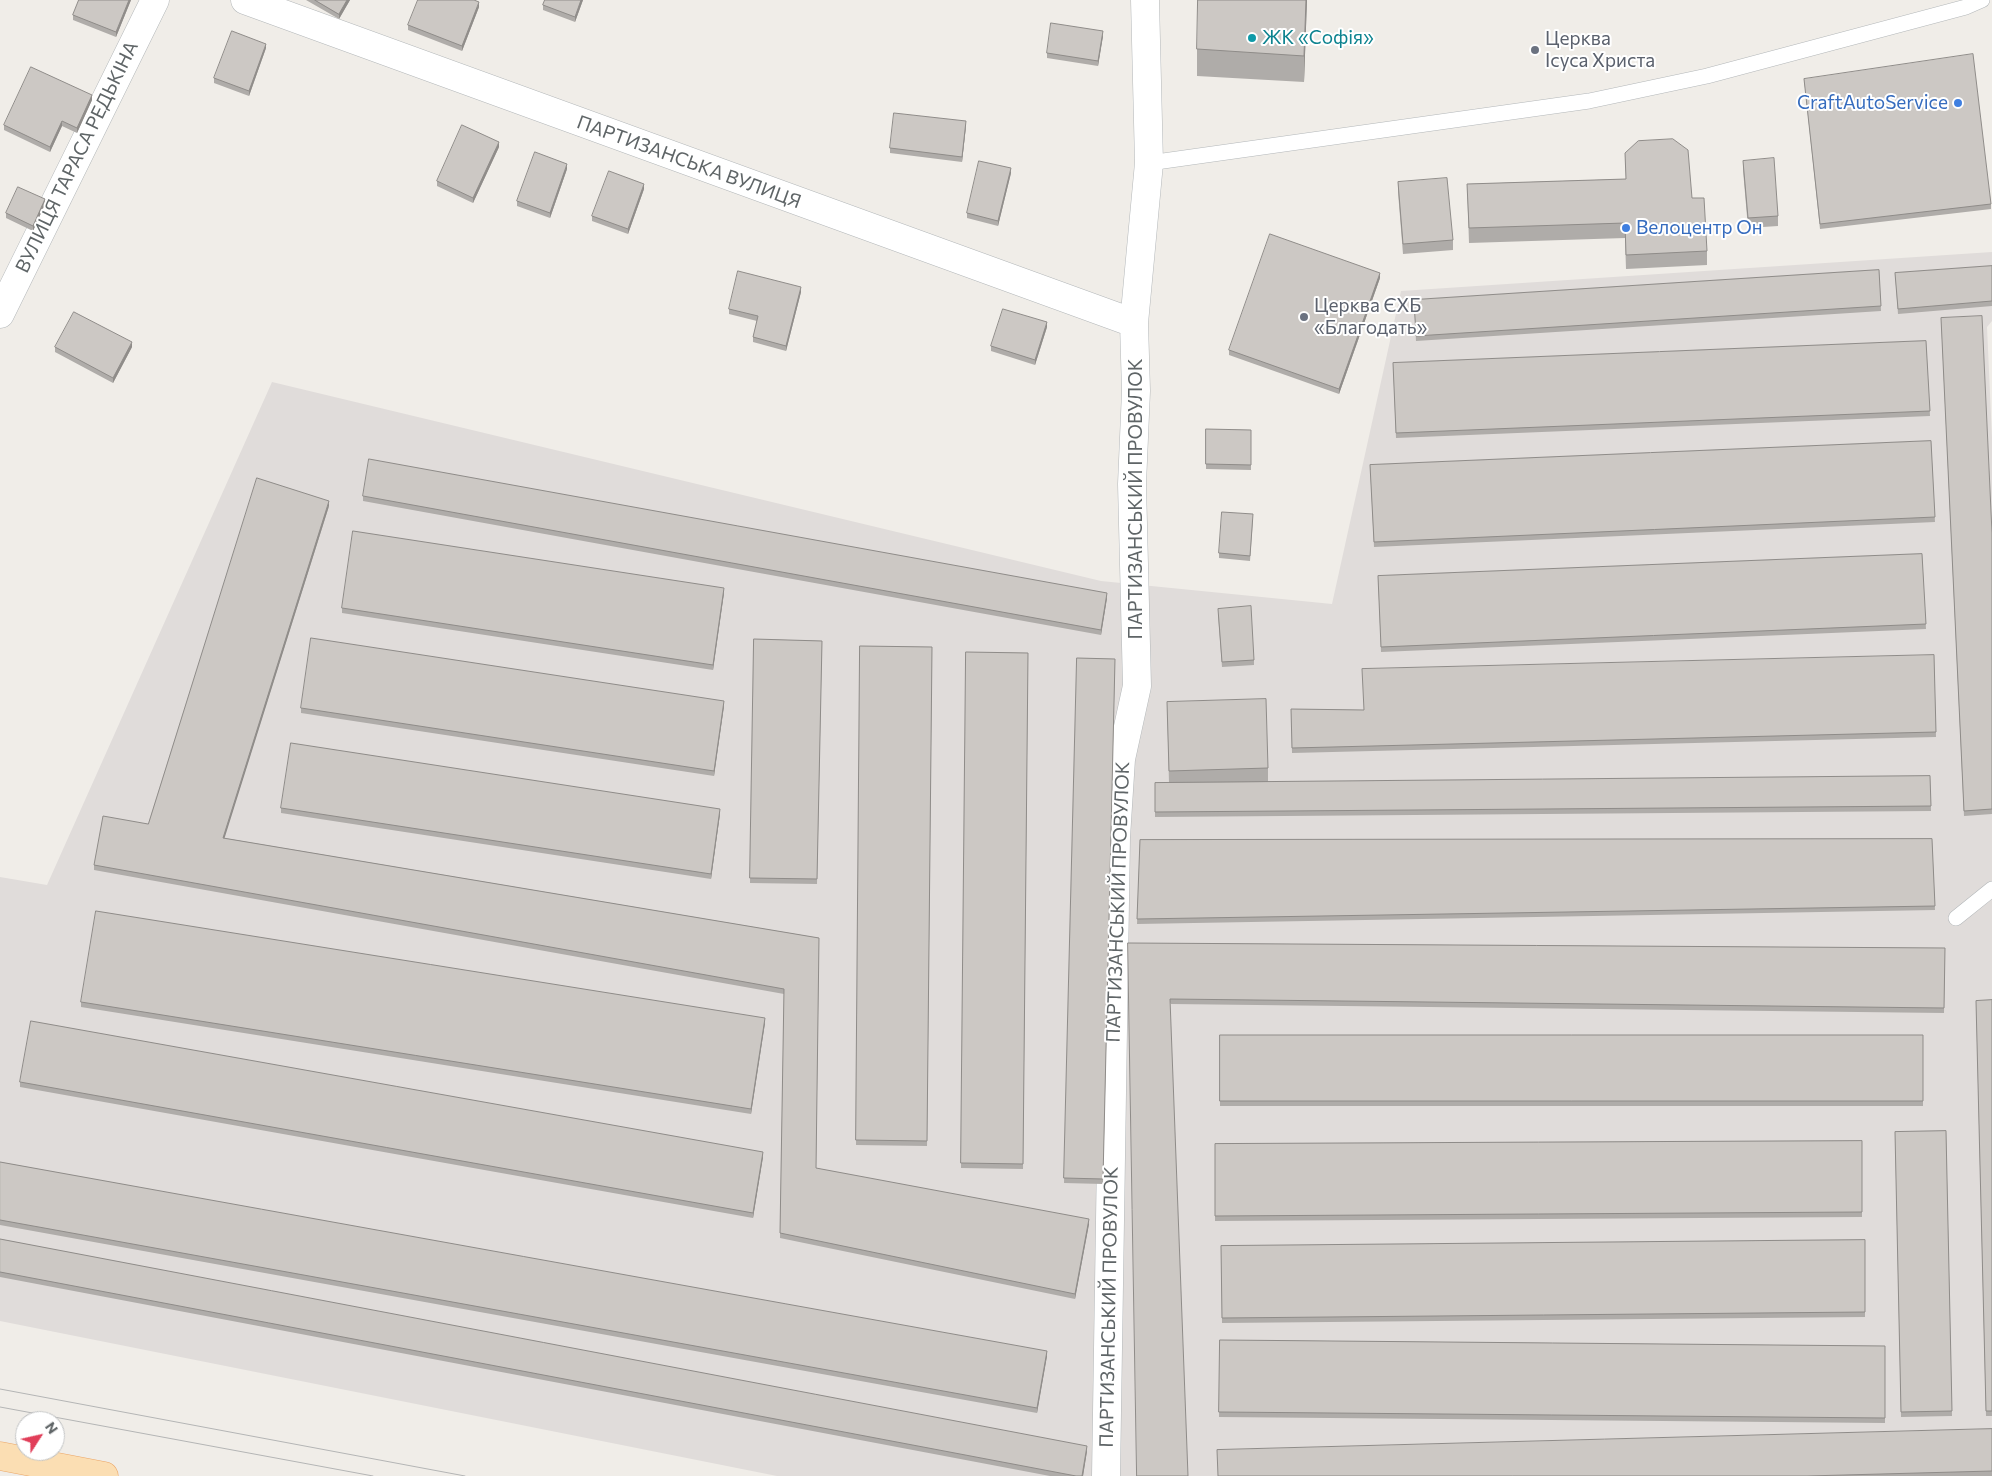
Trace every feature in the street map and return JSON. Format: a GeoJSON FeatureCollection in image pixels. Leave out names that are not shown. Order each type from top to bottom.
{"type":"FeatureCollection","features":[{"type":"Feature","properties":{"kind":"main road"},"geometry":{"type":"LineString","coordinates":[[0,1456],[104,1476]]}},
{"type":"Feature","properties":{"kind":"street","name":"ВУЛИЦЯ ТАРАСА РЕДЬКІНА"},"geometry":{"type":"LineString","coordinates":[[0,314],[155,0]]}},
{"type":"Feature","properties":{"kind":"street","name":"ПАРТИЗАНСЬКА ВУЛИЦЯ"},"geometry":{"type":"LineString","coordinates":[[245,0],[1134,323]]}},
{"type":"Feature","properties":{"kind":"street","name":"ПАРТИЗАНСЬКИЙ ПРОВУЛОК"},"geometry":{"type":"LineString","coordinates":[[1106,1476],[1116,837],[1121,759],[1137,686],[1132,484],[1136,391],[1134,323],[1149,163],[1145,0]]}},
{"type":"Feature","properties":{"kind":"lane"},"geometry":{"type":"LineString","coordinates":[[1149,163],[1589,101],[1706,76],[1966,7],[1982,0]]}},
{"type":"Feature","properties":{"kind":"lane"},"geometry":{"type":"LineString","coordinates":[[1956,918],[1992,889]]}},
{"type":"Feature","properties":{"kind":"shaded area"},"geometry":{"type":"Polygon","coordinates":[[[1992,252],[1992,321],[1987,327],[1992,438],[1992,1476],[777,1476],[0,1321],[0,877],[47,885],[272,382],[1101,581],[1332,604],[1401,291],[1992,252]]]}},
{"type":"Feature","properties":{"kind":"building"},"geometry":{"type":"Polygon","coordinates":[[[79,0],[129,0],[116,32],[73,15],[79,0]]]}},
{"type":"Feature","properties":{"kind":"building"},"geometry":{"type":"Polygon","coordinates":[[[315,0],[347,0],[339,14],[315,0]]]}},
{"type":"Feature","properties":{"kind":"building"},"geometry":{"type":"Polygon","coordinates":[[[418,0],[474,0],[479,2],[462,46],[408,25],[418,0]]]}},
{"type":"Feature","properties":{"kind":"building"},"geometry":{"type":"Polygon","coordinates":[[[545,0],[581,0],[575,17],[543,5],[545,0]]]}},
{"type":"Feature","properties":{"kind":"building","name":"ЖК «Софія»"},"geometry":{"type":"Polygon","coordinates":[[[1198,0],[1306,0],[1304,56],[1197,49],[1198,0]]]}},
{"type":"Feature","properties":{"kind":"building"},"geometry":{"type":"Polygon","coordinates":[[[1051,23],[1103,31],[1098,61],[1047,53],[1051,23]]]}},
{"type":"Feature","properties":{"kind":"building"},"geometry":{"type":"Polygon","coordinates":[[[232,31],[266,44],[249,91],[214,78],[232,31]]]}},
{"type":"Feature","properties":{"kind":"building"},"geometry":{"type":"Polygon","coordinates":[[[1973,54],[1991,204],[1820,224],[1804,79],[1973,54]]]}},
{"type":"Feature","properties":{"kind":"building"},"geometry":{"type":"Polygon","coordinates":[[[31,67],[92,95],[77,128],[62,121],[50,147],[4,125],[31,67]]]}},
{"type":"Feature","properties":{"kind":"building"},"geometry":{"type":"Polygon","coordinates":[[[894,113],[966,121],[962,157],[890,148],[894,113]]]}},
{"type":"Feature","properties":{"kind":"building"},"geometry":{"type":"Polygon","coordinates":[[[462,125],[499,142],[473,198],[437,181],[462,125]]]}},
{"type":"Feature","properties":{"kind":"building"},"geometry":{"type":"Polygon","coordinates":[[[1673,139],[1688,150],[1692,198],[1704,198],[1707,251],[1626,255],[1625,223],[1469,228],[1467,184],[1626,179],[1625,153],[1638,141],[1673,139]]]}},
{"type":"Feature","properties":{"kind":"building"},"geometry":{"type":"Polygon","coordinates":[[[535,152],[567,164],[550,213],[517,201],[535,152]]]}},
{"type":"Feature","properties":{"kind":"building"},"geometry":{"type":"Polygon","coordinates":[[[1774,158],[1778,216],[1748,218],[1743,161],[1774,158]]]}},
{"type":"Feature","properties":{"kind":"building"},"geometry":{"type":"Polygon","coordinates":[[[979,161],[1011,168],[998,221],[967,213],[979,161]]]}},
{"type":"Feature","properties":{"kind":"building"},"geometry":{"type":"Polygon","coordinates":[[[609,171],[644,184],[628,229],[592,216],[609,171]]]}},
{"type":"Feature","properties":{"kind":"building"},"geometry":{"type":"Polygon","coordinates":[[[1447,178],[1453,240],[1403,244],[1398,182],[1447,178]]]}},
{"type":"Feature","properties":{"kind":"building"},"geometry":{"type":"Polygon","coordinates":[[[18,187],[45,199],[33,226],[6,213],[18,187]]]}},
{"type":"Feature","properties":{"kind":"building","name":"Церква ЄХБ «Благодать»"},"geometry":{"type":"Polygon","coordinates":[[[1270,234],[1380,273],[1339,389],[1229,350],[1270,234]]]}},
{"type":"Feature","properties":{"kind":"building"},"geometry":{"type":"Polygon","coordinates":[[[1992,266],[1992,301],[1898,309],[1895,273],[1992,266]]]}},
{"type":"Feature","properties":{"kind":"building"},"geometry":{"type":"Polygon","coordinates":[[[1879,270],[1881,306],[1416,336],[1414,300],[1879,270]]]}},
{"type":"Feature","properties":{"kind":"building"},"geometry":{"type":"Polygon","coordinates":[[[738,271],[801,287],[786,346],[753,337],[758,316],[729,309],[738,271]]]}},
{"type":"Feature","properties":{"kind":"building"},"geometry":{"type":"Polygon","coordinates":[[[1003,309],[1047,322],[1035,360],[991,346],[1003,309]]]}},
{"type":"Feature","properties":{"kind":"building"},"geometry":{"type":"Polygon","coordinates":[[[74,312],[132,342],[113,378],[55,347],[74,312]]]}},
{"type":"Feature","properties":{"kind":"building"},"geometry":{"type":"Polygon","coordinates":[[[1982,316],[1992,533],[1992,809],[1964,811],[1941,318],[1982,316]]]}},
{"type":"Feature","properties":{"kind":"building"},"geometry":{"type":"Polygon","coordinates":[[[1926,341],[1930,411],[1396,433],[1393,363],[1926,341]]]}},
{"type":"Feature","properties":{"kind":"building"},"geometry":{"type":"Polygon","coordinates":[[[1206,429],[1251,430],[1251,465],[1206,464],[1206,429]]]}},
{"type":"Feature","properties":{"kind":"building"},"geometry":{"type":"Polygon","coordinates":[[[1931,441],[1935,517],[1374,542],[1370,465],[1931,441]]]}},
{"type":"Feature","properties":{"kind":"building"},"geometry":{"type":"Polygon","coordinates":[[[369,459],[1107,593],[1101,630],[363,496],[369,459]]]}},
{"type":"Feature","properties":{"kind":"building"},"geometry":{"type":"Polygon","coordinates":[[[257,478],[329,501],[223,838],[819,938],[816,1168],[1089,1219],[1075,1294],[780,1233],[784,989],[94,865],[103,816],[148,824],[257,478]]]}},
{"type":"Feature","properties":{"kind":"building"},"geometry":{"type":"Polygon","coordinates":[[[1222,512],[1253,514],[1250,556],[1219,553],[1222,512]]]}},
{"type":"Feature","properties":{"kind":"building"},"geometry":{"type":"Polygon","coordinates":[[[353,531],[724,588],[713,665],[342,608],[353,531]]]}},
{"type":"Feature","properties":{"kind":"building"},"geometry":{"type":"Polygon","coordinates":[[[1922,554],[1926,624],[1381,647],[1378,576],[1922,554]]]}},
{"type":"Feature","properties":{"kind":"building"},"geometry":{"type":"Polygon","coordinates":[[[1251,606],[1254,660],[1222,662],[1218,609],[1251,606]]]}},
{"type":"Feature","properties":{"kind":"building"},"geometry":{"type":"Polygon","coordinates":[[[311,638],[724,701],[714,771],[301,708],[311,638]]]}},
{"type":"Feature","properties":{"kind":"building"},"geometry":{"type":"Polygon","coordinates":[[[754,639],[822,641],[817,879],[750,878],[754,639]]]}},
{"type":"Feature","properties":{"kind":"building"},"geometry":{"type":"Polygon","coordinates":[[[860,646],[932,647],[927,1141],[856,1140],[860,646]]]}},
{"type":"Feature","properties":{"kind":"building"},"geometry":{"type":"Polygon","coordinates":[[[966,652],[1028,653],[1023,1164],[961,1163],[966,652]]]}},
{"type":"Feature","properties":{"kind":"building"},"geometry":{"type":"Polygon","coordinates":[[[1934,655],[1936,732],[1292,748],[1291,709],[1364,710],[1362,669],[1934,655]]]}},
{"type":"Feature","properties":{"kind":"building"},"geometry":{"type":"Polygon","coordinates":[[[1077,658],[1115,659],[1103,1179],[1064,1178],[1077,658]]]}},
{"type":"Feature","properties":{"kind":"building"},"geometry":{"type":"Polygon","coordinates":[[[1266,699],[1268,768],[1169,771],[1167,702],[1266,699]]]}},
{"type":"Feature","properties":{"kind":"building"},"geometry":{"type":"Polygon","coordinates":[[[291,743],[720,809],[711,874],[281,808],[291,743]]]}},
{"type":"Feature","properties":{"kind":"building"},"geometry":{"type":"Polygon","coordinates":[[[1930,776],[1931,806],[1155,812],[1155,783],[1930,776]]]}},
{"type":"Feature","properties":{"kind":"building"},"geometry":{"type":"Polygon","coordinates":[[[1932,839],[1935,906],[1137,919],[1140,840],[1932,839]]]}},
{"type":"Feature","properties":{"kind":"building"},"geometry":{"type":"Polygon","coordinates":[[[96,911],[765,1018],[751,1109],[81,1002],[96,911]]]}},
{"type":"Feature","properties":{"kind":"building"},"geometry":{"type":"Polygon","coordinates":[[[1128,943],[1945,948],[1944,1008],[1170,999],[1188,1476],[1137,1476],[1128,943]]]}},
{"type":"Feature","properties":{"kind":"building"},"geometry":{"type":"Polygon","coordinates":[[[1992,1000],[1992,1411],[1986,1411],[1976,1001],[1992,1000]]]}},
{"type":"Feature","properties":{"kind":"building"},"geometry":{"type":"Polygon","coordinates":[[[31,1021],[763,1152],[753,1213],[20,1082],[31,1021]]]}},
{"type":"Feature","properties":{"kind":"building"},"geometry":{"type":"Polygon","coordinates":[[[1220,1035],[1923,1035],[1923,1101],[1220,1101],[1220,1035]]]}},
{"type":"Feature","properties":{"kind":"building"},"geometry":{"type":"Polygon","coordinates":[[[1946,1131],[1952,1411],[1901,1412],[1895,1132],[1946,1131]]]}},
{"type":"Feature","properties":{"kind":"building"},"geometry":{"type":"Polygon","coordinates":[[[1862,1141],[1862,1212],[1215,1216],[1215,1144],[1862,1141]]]}},
{"type":"Feature","properties":{"kind":"building"},"geometry":{"type":"Polygon","coordinates":[[[0,1162],[1047,1351],[1037,1408],[0,1220],[0,1162]]]}},
{"type":"Feature","properties":{"kind":"building"},"geometry":{"type":"Polygon","coordinates":[[[0,1239],[1087,1446],[1082,1476],[0,1272],[0,1239]]]}},
{"type":"Feature","properties":{"kind":"building"},"geometry":{"type":"Polygon","coordinates":[[[1865,1240],[1865,1312],[1222,1318],[1221,1246],[1865,1240]]]}},
{"type":"Feature","properties":{"kind":"building"},"geometry":{"type":"Polygon","coordinates":[[[1220,1340],[1885,1346],[1885,1418],[1219,1412],[1220,1340]]]}},
{"type":"Feature","properties":{"kind":"building"},"geometry":{"type":"Polygon","coordinates":[[[1992,1429],[1992,1471],[1807,1476],[1218,1476],[1217,1450],[1992,1429]]]}},
{"type":"Feature","properties":{"kind":"tram line"},"geometry":{"type":"LineString","coordinates":[[0,1389],[465,1476]]}},
{"type":"Feature","properties":{"kind":"tram line"},"geometry":{"type":"LineString","coordinates":[[0,1407],[373,1476]]}},
{"type":"Feature","properties":{"kind":"place","name":"ЖК «Софія»"},"geometry":{"type":"Point","coordinates":[1252,38]}},
{"type":"Feature","properties":{"kind":"place","name":"Церква Ісуса Христа"},"geometry":{"type":"Point","coordinates":[1535,50]}},
{"type":"Feature","properties":{"kind":"place","name":"CraftAutoService"},"geometry":{"type":"Point","coordinates":[1958,103]}},
{"type":"Feature","properties":{"kind":"place","name":"Велоцентр Он"},"geometry":{"type":"Point","coordinates":[1626,228]}},
{"type":"Feature","properties":{"kind":"place","name":"Церква ЄХБ «Благодать»"},"geometry":{"type":"Point","coordinates":[1304,317]}}]}
